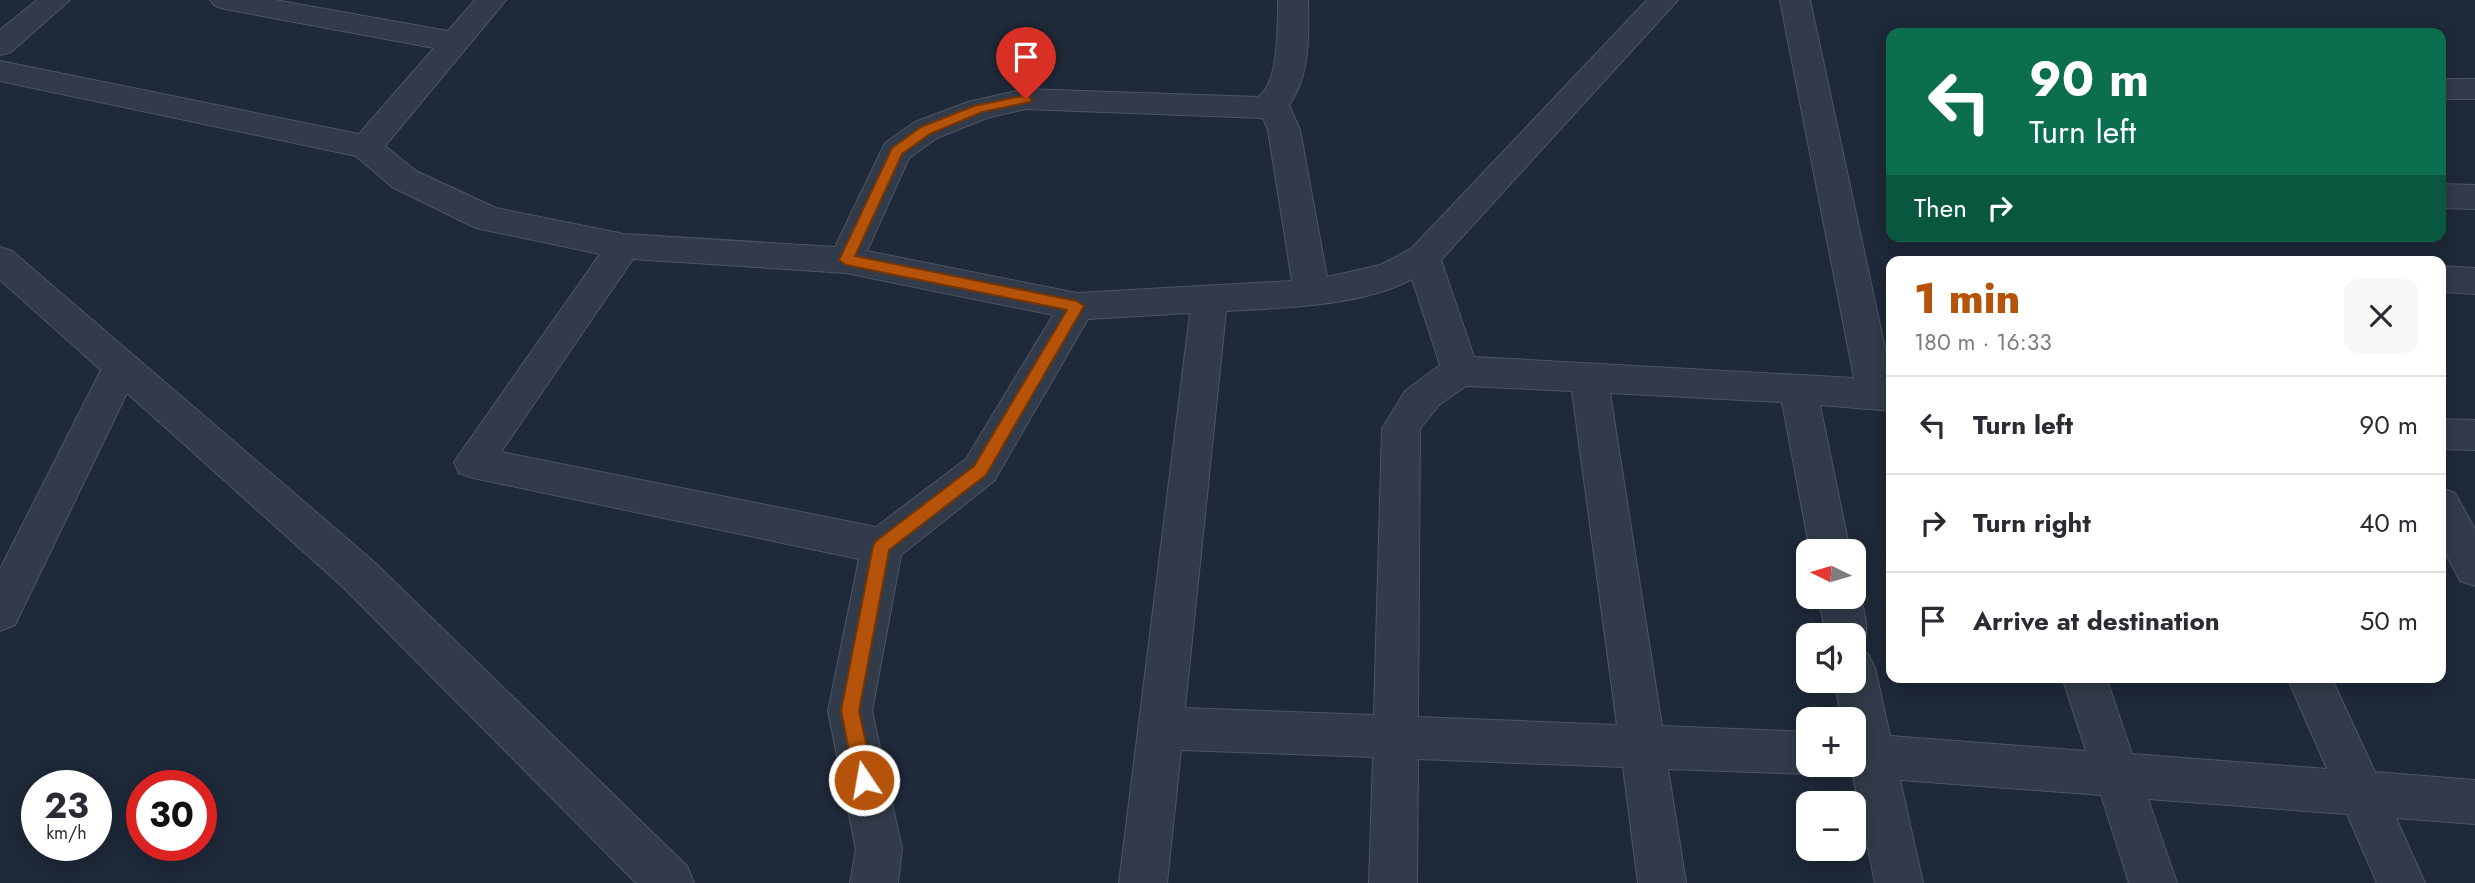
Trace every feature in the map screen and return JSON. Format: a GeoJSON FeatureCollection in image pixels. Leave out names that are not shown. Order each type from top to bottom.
{"type":"FeatureCollection","features":[{"type":"Feature","properties":{"kind":"street"},"geometry":{"type":"LineString","coordinates":[[0,45],[55,0]]}},
{"type":"Feature","properties":{"kind":"street"},"geometry":{"type":"LineString","coordinates":[[225,0],[455,42]]}},
{"type":"Feature","properties":{"kind":"street"},"geometry":{"type":"LineString","coordinates":[[366,147],[491,0]]}},
{"type":"Feature","properties":{"kind":"street"},"geometry":{"type":"LineString","coordinates":[[846,260],[896,151],[926,130],[979,109],[1026,99],[1262,108],[1273,104],[1283,91],[1294,20],[1293,0]]}},
{"type":"Feature","properties":{"kind":"street"},"geometry":{"type":"LineString","coordinates":[[0,71],[366,147],[404,179],[488,219],[624,246],[846,260],[1077,306],[1312,293],[1389,276],[1423,258],[1663,0]]}},
{"type":"Feature","properties":{"kind":"street"},"geometry":{"type":"LineString","coordinates":[[1393,883],[1401,429],[1410,409],[1424,394],[1460,371],[1798,388],[1884,395],[1795,0]]}},
{"type":"Feature","properties":{"kind":"street"},"geometry":{"type":"LineString","coordinates":[[2446,89],[2475,89]]}},
{"type":"Feature","properties":{"kind":"street"},"geometry":{"type":"LineString","coordinates":[[1273,104],[1284,130],[1312,293]]}},
{"type":"Feature","properties":{"kind":"street"},"geometry":{"type":"LineString","coordinates":[[2446,197],[2475,197]]}},
{"type":"Feature","properties":{"kind":"street"},"geometry":{"type":"LineString","coordinates":[[624,246],[473,462],[881,546]]}},
{"type":"Feature","properties":{"kind":"street"},"geometry":{"type":"LineString","coordinates":[[1423,258],[1460,371]]}},
{"type":"Feature","properties":{"kind":"street"},"geometry":{"type":"LineString","coordinates":[[0,260],[358,574],[670,883]]}},
{"type":"Feature","properties":{"kind":"street"},"geometry":{"type":"LineString","coordinates":[[2446,279],[2475,281]]}},
{"type":"Feature","properties":{"kind":"street"},"geometry":{"type":"LineString","coordinates":[[1143,883],[1210,297]]}},
{"type":"Feature","properties":{"kind":"street"},"geometry":{"type":"LineString","coordinates":[[874,883],[879,849],[850,711],[881,546],[980,470],[1077,306]]}},
{"type":"Feature","properties":{"kind":"street"},"geometry":{"type":"LineString","coordinates":[[0,612],[121,366]]}},
{"type":"Feature","properties":{"kind":"street"},"geometry":{"type":"LineString","coordinates":[[1589,377],[1662,883]]}},
{"type":"Feature","properties":{"kind":"street"},"geometry":{"type":"LineString","coordinates":[[1798,388],[1828,539]]}},
{"type":"Feature","properties":{"kind":"street"},"geometry":{"type":"LineString","coordinates":[[2446,433],[2475,435]]}},
{"type":"Feature","properties":{"kind":"street"},"geometry":{"type":"LineString","coordinates":[[2446,514],[2475,568]]}},
{"type":"Feature","properties":{"kind":"street"},"geometry":{"type":"LineString","coordinates":[[2086,683],[2153,883]]}},
{"type":"Feature","properties":{"kind":"street"},"geometry":{"type":"LineString","coordinates":[[2312,683],[2401,883]]}},
{"type":"Feature","properties":{"kind":"street"},"geometry":{"type":"LineString","coordinates":[[1161,728],[1796,753]]}},
{"type":"Feature","properties":{"kind":"street"},"geometry":{"type":"LineString","coordinates":[[1866,755],[2475,802]]}},
{"type":"Feature","properties":{"kind":"street"},"geometry":{"type":"LineString","coordinates":[[1866,769],[1899,883]]}},
{"type":"Feature","properties":{"kind":"route"},"geometry":{"type":"LineString","coordinates":[[864,780],[850,711],[881,546],[980,470],[1077,306],[846,260],[896,151],[926,130],[979,109],[1026,99]]}}]}
